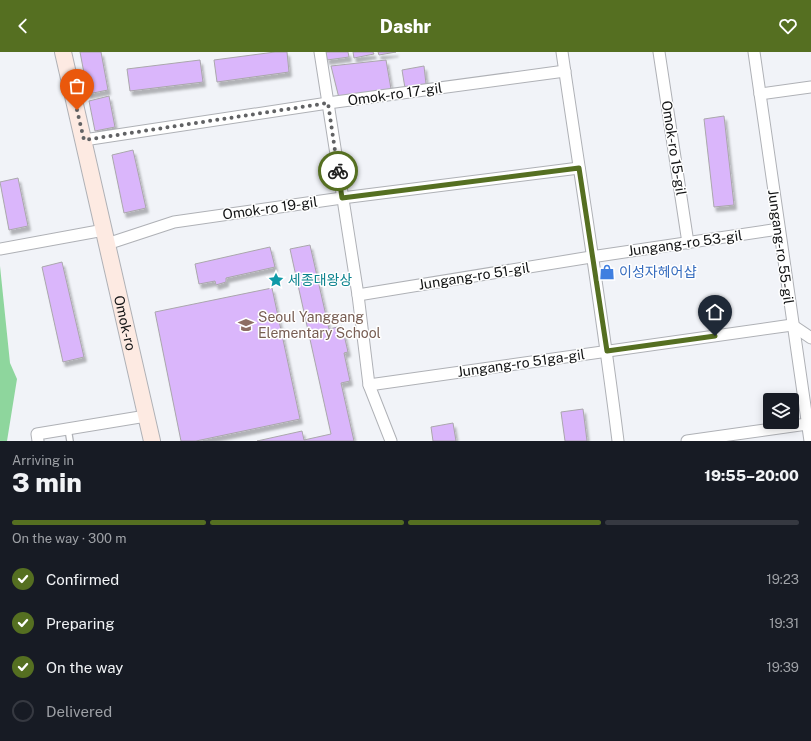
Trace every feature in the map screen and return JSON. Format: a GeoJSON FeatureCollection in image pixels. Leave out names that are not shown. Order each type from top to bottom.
{"type":"FeatureCollection","features":[{"type":"Feature","properties":{"kind":"main road","name":"Omok-ro"},"geometry":{"type":"LineString","coordinates":[[63,52],[152,441]]}},
{"type":"Feature","properties":{"kind":"street"},"geometry":{"type":"LineString","coordinates":[[320,52],[358,295],[369,385],[391,441]]}},
{"type":"Feature","properties":{"kind":"street"},"geometry":{"type":"LineString","coordinates":[[562,52],[591,257],[607,351],[618,441]]}},
{"type":"Feature","properties":{"kind":"street","name":"Omok-ro 15-gil"},"geometry":{"type":"LineString","coordinates":[[659,52],[688,244]]}},
{"type":"Feature","properties":{"kind":"street","name":"Jungang-ro 55-gil"},"geometry":{"type":"LineString","coordinates":[[754,52],[792,325],[810,441]]}},
{"type":"Feature","properties":{"kind":"street","name":"Omok-ro 17-gil"},"geometry":{"type":"LineString","coordinates":[[84,140],[328,103],[565,71]]}},
{"type":"Feature","properties":{"kind":"street"},"geometry":{"type":"LineString","coordinates":[[760,94],[811,86]]}},
{"type":"Feature","properties":{"kind":"street","name":"Omok-ro 19-gil"},"geometry":{"type":"LineString","coordinates":[[105,237],[174,222],[342,198],[579,168]]}},
{"type":"Feature","properties":{"kind":"street","name":"Jungang-ro 53-gil"},"geometry":{"type":"LineString","coordinates":[[591,257],[688,244],[779,229]]}},
{"type":"Feature","properties":{"kind":"street"},"geometry":{"type":"LineString","coordinates":[[0,249],[105,237]]}},
{"type":"Feature","properties":{"kind":"street","name":"Jungang-ro 51-gil"},"geometry":{"type":"LineString","coordinates":[[358,295],[591,257]]}},
{"type":"Feature","properties":{"kind":"street"},"geometry":{"type":"LineString","coordinates":[[792,325],[811,338]]}},
{"type":"Feature","properties":{"kind":"street","name":"Jungang-ro 51ga-gil"},"geometry":{"type":"LineString","coordinates":[[369,385],[792,325]]}},
{"type":"Feature","properties":{"kind":"street"},"geometry":{"type":"LineString","coordinates":[[38,438],[68,429],[146,416]]}},
{"type":"Feature","properties":{"kind":"street"},"geometry":{"type":"LineString","coordinates":[[687,441],[715,439],[807,424]]}},
{"type":"Feature","properties":{"kind":"lane"},"geometry":{"type":"LineString","coordinates":[[68,429],[70,441]]}},
{"type":"Feature","properties":{"kind":"green space"},"geometry":{"type":"Polygon","coordinates":[[[0,266],[10,363],[17,379],[7,441],[0,441],[0,266]]]}},
{"type":"Feature","properties":{"kind":"building"},"geometry":{"type":"Polygon","coordinates":[[[80,52],[101,52],[108,90],[88,94],[80,52]]]}},
{"type":"Feature","properties":{"kind":"building"},"geometry":{"type":"Polygon","coordinates":[[[275,52],[287,52],[289,72],[217,82],[214,60],[275,52]]]}},
{"type":"Feature","properties":{"kind":"building"},"geometry":{"type":"Polygon","coordinates":[[[326,52],[348,52],[349,57],[327,60],[326,52]]]}},
{"type":"Feature","properties":{"kind":"building"},"geometry":{"type":"Polygon","coordinates":[[[353,52],[373,52],[374,54],[354,58],[353,52]]]}},
{"type":"Feature","properties":{"kind":"building"},"geometry":{"type":"Polygon","coordinates":[[[378,52],[396,52],[379,55],[378,52]]]}},
{"type":"Feature","properties":{"kind":"building"},"geometry":{"type":"Polygon","coordinates":[[[200,60],[203,82],[130,91],[127,69],[200,60]]]}},
{"type":"Feature","properties":{"kind":"building"},"geometry":{"type":"Polygon","coordinates":[[[386,60],[391,89],[339,98],[331,66],[386,60]]]}},
{"type":"Feature","properties":{"kind":"building"},"geometry":{"type":"Polygon","coordinates":[[[424,66],[426,84],[405,88],[402,70],[424,66]]]}},
{"type":"Feature","properties":{"kind":"building"},"geometry":{"type":"Polygon","coordinates":[[[109,96],[115,127],[95,131],[89,101],[109,96]]]}},
{"type":"Feature","properties":{"kind":"building"},"geometry":{"type":"Polygon","coordinates":[[[724,116],[734,205],[714,207],[704,119],[724,116]]]}},
{"type":"Feature","properties":{"kind":"building"},"geometry":{"type":"Polygon","coordinates":[[[133,150],[146,208],[124,213],[112,155],[133,150]]]}},
{"type":"Feature","properties":{"kind":"building"},"geometry":{"type":"Polygon","coordinates":[[[18,178],[28,226],[9,230],[0,182],[18,178]]]}},
{"type":"Feature","properties":{"kind":"building"},"geometry":{"type":"Polygon","coordinates":[[[310,245],[329,329],[342,326],[348,352],[344,353],[350,381],[341,383],[354,441],[257,441],[302,431],[304,440],[331,434],[290,249],[310,245]]]}},
{"type":"Feature","properties":{"kind":"building"},"geometry":{"type":"Polygon","coordinates":[[[270,247],[275,267],[226,278],[226,282],[216,285],[215,281],[199,284],[195,264],[270,247]]]}},
{"type":"Feature","properties":{"kind":"building"},"geometry":{"type":"Polygon","coordinates":[[[62,262],[84,357],[63,362],[42,267],[62,262]]]}},
{"type":"Feature","properties":{"kind":"building"},"geometry":{"type":"Polygon","coordinates":[[[272,288],[300,419],[196,441],[181,441],[155,312],[272,288]]]}},
{"type":"Feature","properties":{"kind":"building"},"geometry":{"type":"Polygon","coordinates":[[[583,409],[587,441],[565,441],[561,412],[583,409]]]}},
{"type":"Feature","properties":{"kind":"building"},"geometry":{"type":"Polygon","coordinates":[[[453,423],[456,441],[433,441],[431,427],[453,423]]]}},
{"type":"Feature","properties":{"kind":"way so far"},"geometry":{"type":"LineString","coordinates":[[77,110],[84,140],[328,103],[338,171]]}},
{"type":"Feature","properties":{"kind":"place","name":"이성자헤어샵"},"geometry":{"type":"Point","coordinates":[607,272]}},
{"type":"Feature","properties":{"kind":"place","name":"세종대왕상"},"geometry":{"type":"Point","coordinates":[276,280]}},
{"type":"Feature","properties":{"kind":"place","name":"Seoul Yanggang Elementary School"},"geometry":{"type":"Point","coordinates":[246,325]}},
{"type":"Feature","properties":{"kind":"route"},"geometry":{"type":"LineString","coordinates":[[338,171],[342,198],[579,168],[591,257],[607,351],[715,336]]}}]}
